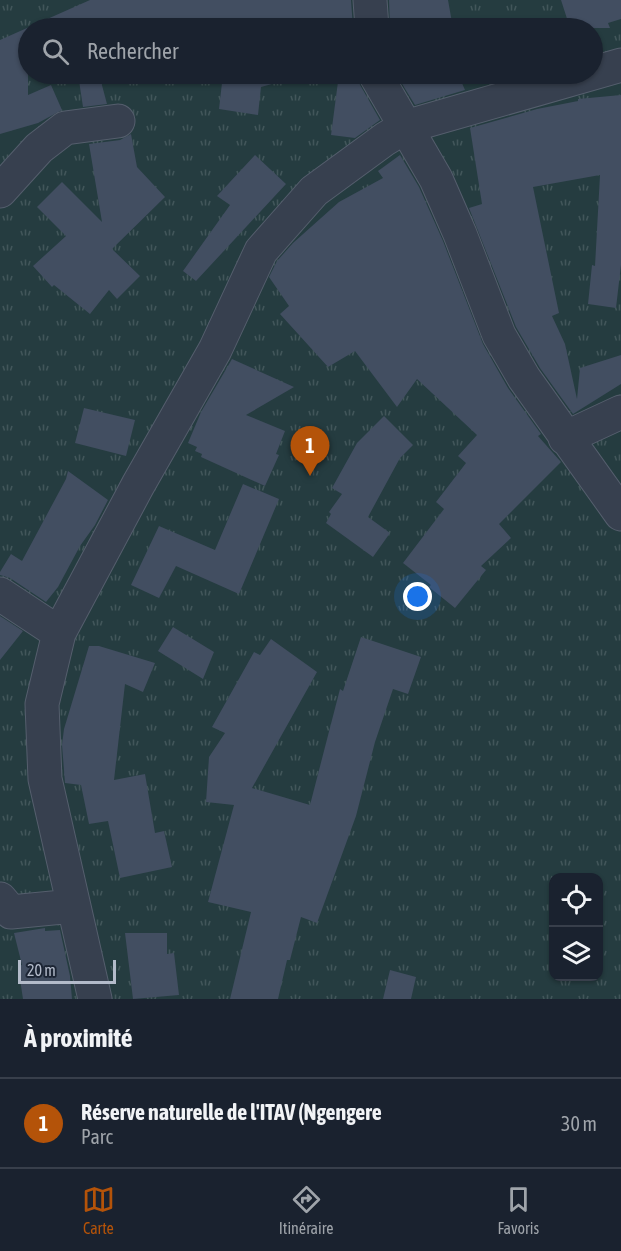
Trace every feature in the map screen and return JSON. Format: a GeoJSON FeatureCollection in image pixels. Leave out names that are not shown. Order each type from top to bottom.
{"type":"FeatureCollection","features":[{"type":"Feature","properties":{"kind":"street"},"geometry":{"type":"LineString","coordinates":[[370,0],[371,18]]}},
{"type":"Feature","properties":{"kind":"street"},"geometry":{"type":"LineString","coordinates":[[603,70],[621,65]]}},
{"type":"Feature","properties":{"kind":"street"},"geometry":{"type":"LineString","coordinates":[[381,84],[436,179],[499,335],[524,378],[621,514]]}},
{"type":"Feature","properties":{"kind":"street"},"geometry":{"type":"LineString","coordinates":[[95,999],[45,779],[42,704],[59,633],[138,485],[215,350],[261,251],[314,191],[405,127],[555,84]]}},
{"type":"Feature","properties":{"kind":"street"},"geometry":{"type":"LineString","coordinates":[[0,191],[39,148],[65,128],[118,122]]}},
{"type":"Feature","properties":{"kind":"street"},"geometry":{"type":"LineString","coordinates":[[565,438],[621,412]]}},
{"type":"Feature","properties":{"kind":"street"},"geometry":{"type":"LineString","coordinates":[[0,594],[59,633]]}},
{"type":"Feature","properties":{"kind":"street"},"geometry":{"type":"LineString","coordinates":[[0,899],[11,912],[73,906]]}},
{"type":"Feature","properties":{"kind":"green space"},"geometry":{"type":"Polygon","coordinates":[[[0,0],[621,0],[621,999],[0,999],[0,0]]]}},
{"type":"Feature","properties":{"kind":"building"},"geometry":{"type":"Polygon","coordinates":[[[90,0],[351,0],[352,18],[50,18],[90,0]]]}},
{"type":"Feature","properties":{"kind":"building"},"geometry":{"type":"Polygon","coordinates":[[[389,0],[448,0],[451,18],[390,18],[389,0]]]}},
{"type":"Feature","properties":{"kind":"building"},"geometry":{"type":"Polygon","coordinates":[[[561,0],[621,0],[621,19],[608,23],[610,28],[603,28],[603,18],[567,18],[561,0]]]}},
{"type":"Feature","properties":{"kind":"building"},"geometry":{"type":"Polygon","coordinates":[[[18,32],[18,84],[28,84],[28,95],[51,85],[62,110],[38,123],[0,134],[0,40],[18,32]]]}},
{"type":"Feature","properties":{"kind":"building"},"geometry":{"type":"Polygon","coordinates":[[[80,84],[102,84],[107,104],[83,107],[80,84]]]}},
{"type":"Feature","properties":{"kind":"building"},"geometry":{"type":"Polygon","coordinates":[[[222,84],[272,84],[261,87],[258,115],[219,109],[222,84]]]}},
{"type":"Feature","properties":{"kind":"building"},"geometry":{"type":"Polygon","coordinates":[[[338,84],[360,84],[380,120],[355,138],[331,135],[338,84]]]}},
{"type":"Feature","properties":{"kind":"building"},"geometry":{"type":"Polygon","coordinates":[[[402,84],[462,84],[465,90],[415,105],[402,84]]]}},
{"type":"Feature","properties":{"kind":"building"},"geometry":{"type":"Polygon","coordinates":[[[621,95],[621,265],[616,308],[588,304],[592,265],[595,266],[600,175],[533,187],[559,313],[552,316],[565,344],[577,399],[580,368],[621,355],[621,384],[573,414],[540,368],[516,327],[469,208],[482,204],[470,128],[537,109],[578,101],[578,99],[621,95]]]}},
{"type":"Feature","properties":{"kind":"building"},"geometry":{"type":"Polygon","coordinates":[[[131,134],[137,167],[165,197],[112,249],[140,276],[117,299],[109,290],[90,314],[54,285],[52,287],[33,266],[66,236],[37,207],[62,182],[102,222],[89,144],[120,140],[131,134]]]}},
{"type":"Feature","properties":{"kind":"building"},"geometry":{"type":"Polygon","coordinates":[[[255,155],[286,184],[196,281],[183,271],[230,205],[217,196],[255,155]]]}},
{"type":"Feature","properties":{"kind":"building"},"geometry":{"type":"Polygon","coordinates":[[[400,155],[419,187],[443,241],[483,344],[508,388],[541,434],[538,436],[561,462],[499,524],[511,538],[481,566],[486,570],[455,608],[403,563],[444,509],[436,502],[466,463],[458,456],[477,435],[417,379],[397,407],[355,351],[328,367],[280,314],[289,306],[269,277],[277,261],[293,243],[339,202],[383,178],[378,171],[400,155]]]}},
{"type":"Feature","properties":{"kind":"building"},"geometry":{"type":"Polygon","coordinates":[[[232,359],[294,387],[246,415],[285,431],[276,454],[279,455],[265,486],[201,457],[202,454],[195,451],[197,447],[188,443],[201,412],[232,359]]]}},
{"type":"Feature","properties":{"kind":"building"},"geometry":{"type":"Polygon","coordinates":[[[84,408],[135,420],[126,456],[75,443],[84,408]]]}},
{"type":"Feature","properties":{"kind":"building"},"geometry":{"type":"Polygon","coordinates":[[[384,416],[413,445],[400,458],[368,517],[390,533],[373,557],[326,523],[331,514],[329,512],[342,494],[332,488],[357,443],[384,416]]]}},
{"type":"Feature","properties":{"kind":"building"},"geometry":{"type":"Polygon","coordinates":[[[68,471],[108,500],[58,587],[46,602],[10,578],[0,575],[0,572],[11,554],[22,561],[66,479],[68,471]]]}},
{"type":"Feature","properties":{"kind":"building"},"geometry":{"type":"Polygon","coordinates":[[[243,484],[279,499],[239,594],[176,566],[159,598],[131,585],[159,526],[215,550],[243,484]]]}},
{"type":"Feature","properties":{"kind":"building"},"geometry":{"type":"Polygon","coordinates":[[[0,616],[23,631],[0,660],[0,616]]]}},
{"type":"Feature","properties":{"kind":"building"},"geometry":{"type":"Polygon","coordinates":[[[173,627],[214,652],[203,679],[158,651],[173,627]]]}},
{"type":"Feature","properties":{"kind":"building"},"geometry":{"type":"Polygon","coordinates":[[[361,637],[421,657],[408,694],[393,689],[375,742],[356,816],[317,923],[301,917],[290,960],[287,960],[278,999],[230,999],[251,912],[208,902],[234,805],[206,802],[209,757],[225,733],[212,727],[254,652],[260,655],[271,639],[317,672],[252,788],[310,805],[340,689],[343,691],[361,637]]]}},
{"type":"Feature","properties":{"kind":"building"},"geometry":{"type":"Polygon","coordinates":[[[89,646],[99,646],[155,663],[143,692],[125,684],[114,780],[145,774],[155,833],[164,831],[172,867],[120,878],[108,821],[89,824],[81,785],[65,783],[62,745],[64,729],[89,646]]]}},
{"type":"Feature","properties":{"kind":"building"},"geometry":{"type":"Polygon","coordinates":[[[45,928],[45,931],[60,930],[70,976],[72,999],[23,999],[18,966],[22,965],[14,933],[45,928]]]}},
{"type":"Feature","properties":{"kind":"building"},"geometry":{"type":"Polygon","coordinates":[[[125,933],[167,933],[167,954],[174,953],[179,995],[133,999],[125,933]]]}},
{"type":"Feature","properties":{"kind":"building"},"geometry":{"type":"Polygon","coordinates":[[[390,970],[416,977],[411,999],[383,999],[390,970]]]}},
{"type":"Feature","properties":{"kind":"place","name":"Réserve naturelle de l'ITAV (Ngengere"},"geometry":{"type":"Point","coordinates":[310,476]}}]}
